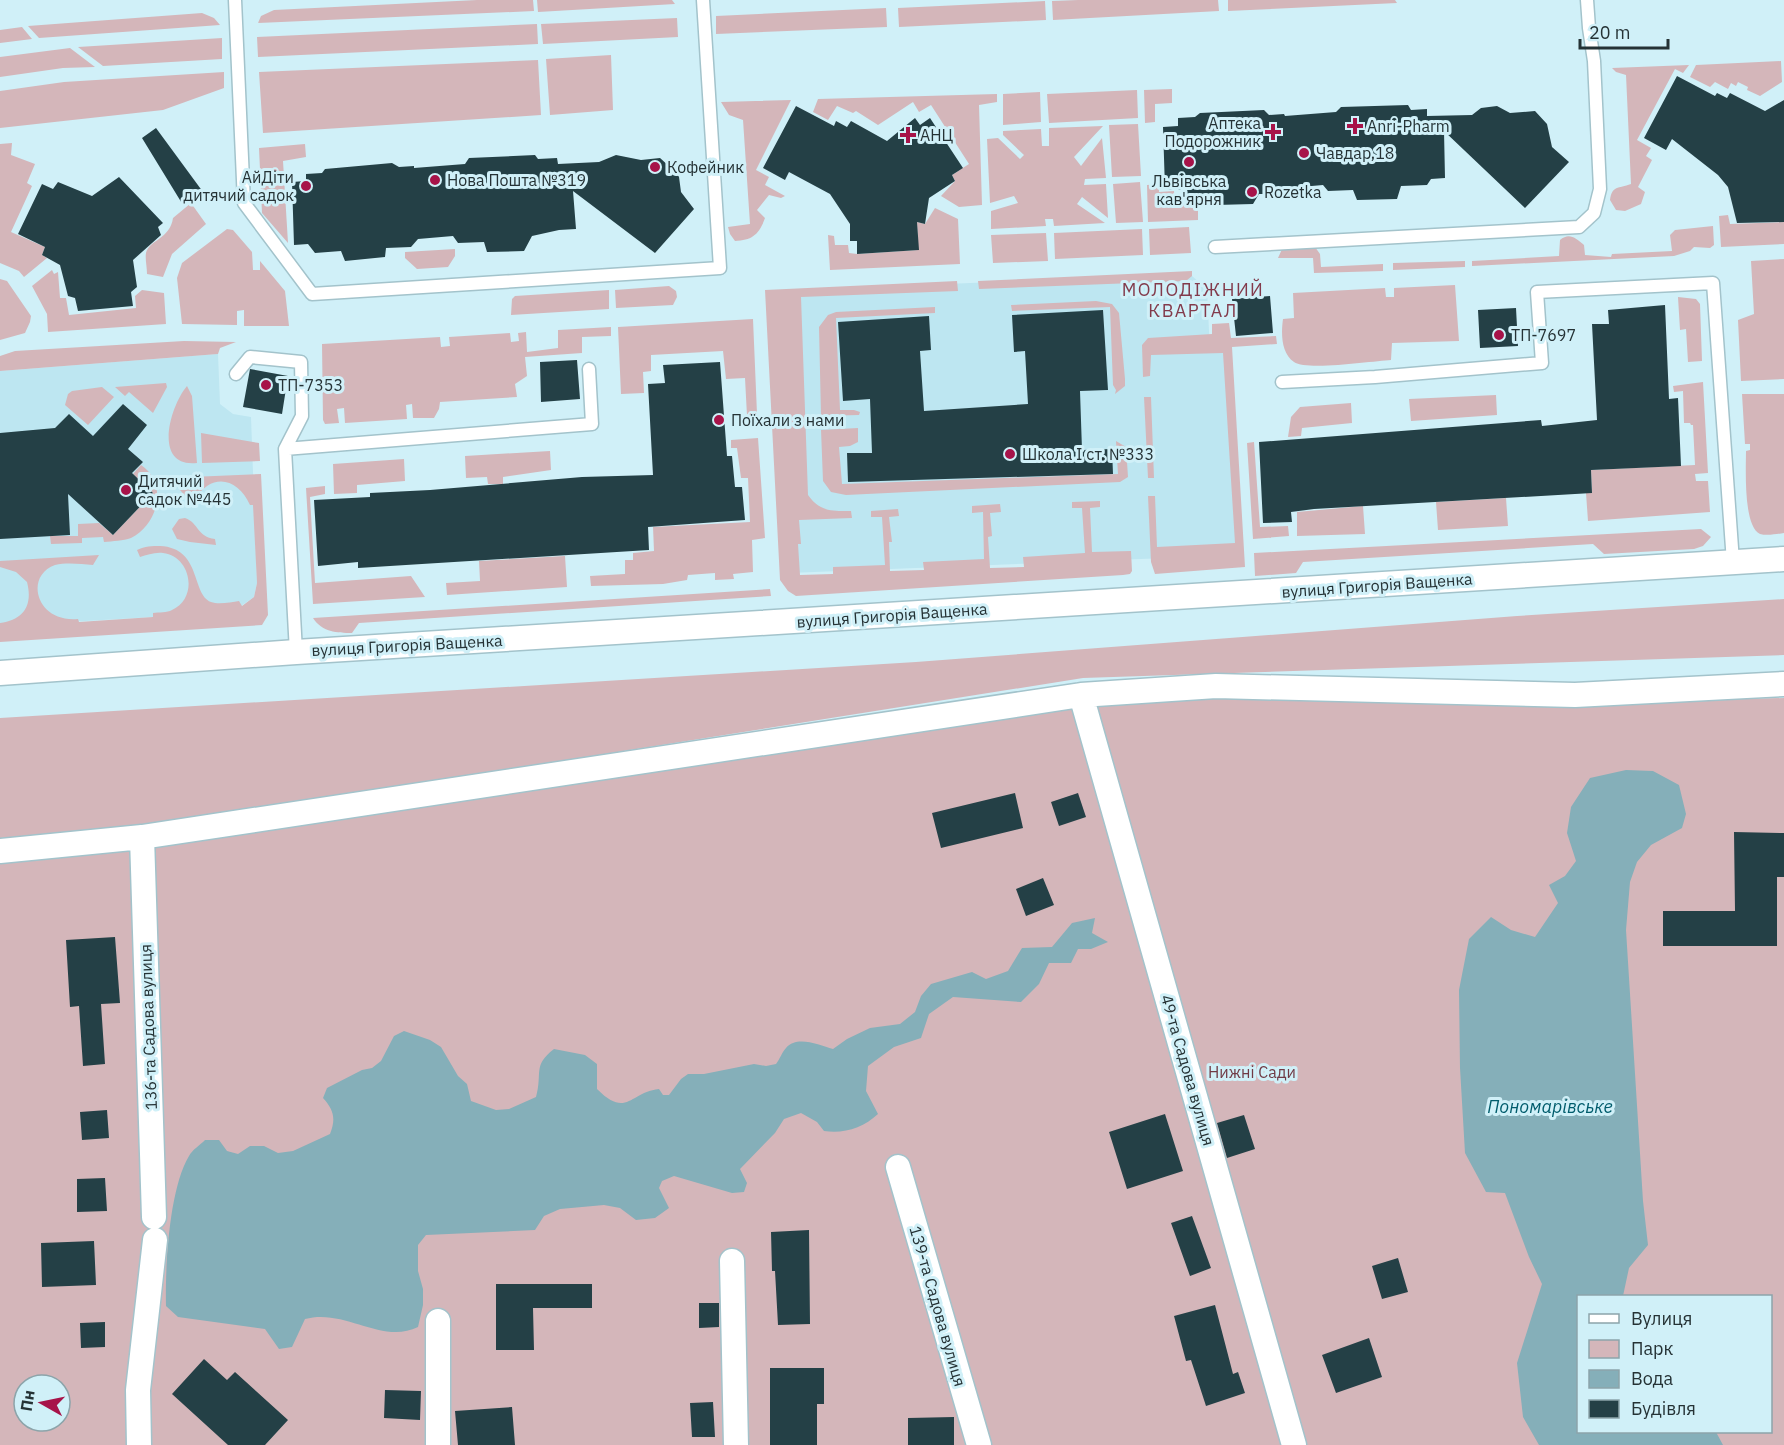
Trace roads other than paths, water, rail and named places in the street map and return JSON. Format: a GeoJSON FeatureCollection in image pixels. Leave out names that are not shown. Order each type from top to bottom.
{"type":"FeatureCollection","features":[{"type":"Feature","properties":{"kind":"street","name":"вулиця Григорія Ващенка"},"geometry":{"type":"LineString","coordinates":[[0,672],[1784,559]]}},
{"type":"Feature","properties":{"kind":"street"},"geometry":{"type":"LineString","coordinates":[[0,851],[142,837],[1081,695],[1216,686],[1575,695],[1784,684]]}},
{"type":"Feature","properties":{"kind":"street","name":"49-та Садова вулиця"},"geometry":{"type":"LineString","coordinates":[[1081,695],[1294,1445]]}},
{"type":"Feature","properties":{"kind":"street","name":"136-та Садова вулиця"},"geometry":{"type":"LineString","coordinates":[[139,1445],[138,1390],[154,1228],[142,837]]}},
{"type":"Feature","properties":{"kind":"street","name":"139-та Садова вулиця"},"geometry":{"type":"LineString","coordinates":[[898,1167],[979,1445]]}},
{"type":"Feature","properties":{"kind":"street"},"geometry":{"type":"LineString","coordinates":[[732,1261],[736,1445]]}},
{"type":"Feature","properties":{"kind":"street"},"geometry":{"type":"LineString","coordinates":[[438,1321],[438,1445]]}},
{"type":"Feature","properties":{"kind":"lane"},"geometry":{"type":"LineString","coordinates":[[235,0],[244,203],[312,294],[720,268],[703,0]]}},
{"type":"Feature","properties":{"kind":"lane"},"geometry":{"type":"LineString","coordinates":[[1215,247],[1579,227],[1594,213],[1600,189],[1594,61],[1587,0]]}},
{"type":"Feature","properties":{"kind":"lane"},"geometry":{"type":"LineString","coordinates":[[1282,382],[1542,363],[1537,292],[1713,282],[1733,562]]}},
{"type":"Feature","properties":{"kind":"lane"},"geometry":{"type":"LineString","coordinates":[[236,374],[250,357],[301,362],[302,416],[285,449],[297,652]]}},
{"type":"Feature","properties":{"kind":"lane"},"geometry":{"type":"LineString","coordinates":[[285,449],[592,424],[589,369]]}},
{"type":"Feature","properties":{"kind":"water","name":"Пономарівське"},"geometry":{"type":"Polygon","coordinates":[[[1626,770],[1653,771],[1679,785],[1686,814],[1682,828],[1651,845],[1637,862],[1630,882],[1626,930],[1643,1201],[1648,1245],[1629,1268],[1623,1295],[1577,1295],[1577,1433],[1717,1433],[1723,1445],[1539,1445],[1523,1417],[1517,1363],[1542,1284],[1529,1257],[1505,1193],[1486,1192],[1465,1153],[1460,1068],[1459,990],[1469,939],[1491,917],[1511,930],[1535,937],[1558,903],[1549,885],[1565,876],[1576,861],[1567,833],[1571,807],[1590,778],[1626,770]]]}},
{"type":"Feature","properties":{"kind":"water"},"geometry":{"type":"Polygon","coordinates":[[[1095,918],[1092,933],[1108,942],[1091,949],[1078,949],[1071,963],[1049,963],[1039,984],[1021,1002],[953,997],[929,1014],[921,1038],[894,1047],[868,1066],[866,1091],[878,1114],[866,1123],[846,1131],[831,1132],[824,1131],[817,1122],[801,1113],[784,1119],[775,1133],[740,1169],[747,1183],[744,1192],[732,1193],[674,1176],[662,1181],[659,1188],[669,1208],[655,1218],[636,1220],[620,1208],[604,1205],[560,1209],[544,1216],[535,1230],[426,1235],[418,1245],[418,1271],[423,1289],[423,1305],[418,1327],[404,1331],[391,1332],[334,1318],[305,1319],[292,1347],[279,1349],[265,1329],[178,1317],[166,1306],[166,1271],[173,1208],[182,1170],[192,1152],[205,1140],[219,1140],[227,1151],[238,1154],[250,1146],[264,1146],[278,1153],[293,1151],[330,1134],[333,1115],[323,1098],[327,1088],[362,1070],[372,1068],[381,1061],[394,1036],[404,1031],[430,1040],[441,1047],[458,1076],[467,1084],[471,1101],[496,1110],[509,1109],[536,1097],[540,1065],[554,1049],[585,1055],[597,1064],[597,1089],[607,1098],[622,1103],[659,1089],[663,1095],[669,1095],[681,1079],[688,1074],[704,1074],[754,1064],[766,1066],[776,1064],[786,1048],[796,1042],[808,1042],[833,1049],[870,1028],[900,1024],[915,1012],[921,996],[931,984],[972,972],[986,979],[1008,971],[1022,948],[1052,947],[1072,923],[1095,918]]]}},
{"type":"Feature","properties":{"kind":"place","name":"Anri-Pharm"},"geometry":{"type":"Point","coordinates":[1355,126]}},
{"type":"Feature","properties":{"kind":"place","name":"Аптека Подорожник"},"geometry":{"type":"Point","coordinates":[1273,132]}},
{"type":"Feature","properties":{"kind":"place","name":"АНЦ"},"geometry":{"type":"Point","coordinates":[908,135]}},
{"type":"Feature","properties":{"kind":"place","name":"Чавдар,18"},"geometry":{"type":"Point","coordinates":[1304,153]}},
{"type":"Feature","properties":{"kind":"place","name":"Львівська кав'ярня"},"geometry":{"type":"Point","coordinates":[1189,162]}},
{"type":"Feature","properties":{"kind":"place","name":"Кофейник"},"geometry":{"type":"Point","coordinates":[655,167]}},
{"type":"Feature","properties":{"kind":"place","name":"Нова Пошта №319"},"geometry":{"type":"Point","coordinates":[435,180]}},
{"type":"Feature","properties":{"kind":"place","name":"АйДіти дитячий садок"},"geometry":{"type":"Point","coordinates":[306,186]}},
{"type":"Feature","properties":{"kind":"place","name":"Rozetka"},"geometry":{"type":"Point","coordinates":[1252,192]}},
{"type":"Feature","properties":{"kind":"place","name":"ТП-7697"},"geometry":{"type":"Point","coordinates":[1499,335]}},
{"type":"Feature","properties":{"kind":"place","name":"ТП-7353"},"geometry":{"type":"Point","coordinates":[266,385]}},
{"type":"Feature","properties":{"kind":"place","name":"Поїхали з нами"},"geometry":{"type":"Point","coordinates":[719,420]}},
{"type":"Feature","properties":{"kind":"place","name":"Школа І ст. №333"},"geometry":{"type":"Point","coordinates":[1010,454]}},
{"type":"Feature","properties":{"kind":"place","name":"Дитячий садок №445"},"geometry":{"type":"Point","coordinates":[126,490]}},
{"type":"Feature","properties":{"kind":"district","name":"МОЛОДІЖНИЙ КВАРТАЛ"},"geometry":{"type":"Point","coordinates":[1193,299]}},
{"type":"Feature","properties":{"kind":"park label","name":"Нижні Сади"},"geometry":{"type":"Point","coordinates":[1252,1072]}}]}
